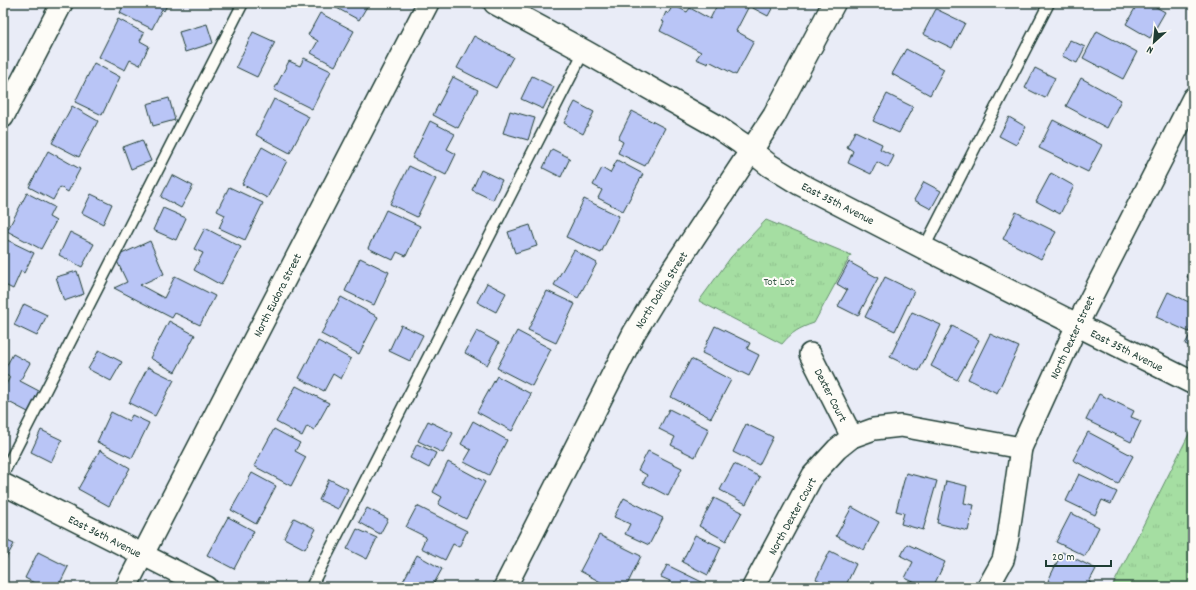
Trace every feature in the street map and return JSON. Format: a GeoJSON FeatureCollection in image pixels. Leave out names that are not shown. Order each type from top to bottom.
{"type":"FeatureCollection","features":[{"type":"Feature","properties":{"kind":"street"},"geometry":{"type":"LineString","coordinates":[[3,117],[62,3]]}},
{"type":"Feature","properties":{"kind":"street","name":"North Eudora Street"},"geometry":{"type":"LineString","coordinates":[[126,587],[428,3]]}},
{"type":"Feature","properties":{"kind":"street","name":"East 35th Avenue"},"geometry":{"type":"LineString","coordinates":[[495,3],[584,51],[713,124],[769,165],[800,184],[1193,383]]}},
{"type":"Feature","properties":{"kind":"street","name":"North Dahlia Street"},"geometry":{"type":"LineString","coordinates":[[505,587],[634,333],[673,269],[774,116],[834,3]]}},
{"type":"Feature","properties":{"kind":"street","name":"North Dexter Street"},"geometry":{"type":"LineString","coordinates":[[988,587],[1003,560],[1008,538],[1021,448],[1077,325],[1193,98]]}},
{"type":"Feature","properties":{"kind":"street","name":"Dexter Court"},"geometry":{"type":"LineString","coordinates":[[810,354],[852,437]]}},
{"type":"Feature","properties":{"kind":"street","name":"North Dexter Court"},"geometry":{"type":"LineString","coordinates":[[753,587],[813,476],[837,449],[852,437],[874,428],[901,426],[1021,448]]}},
{"type":"Feature","properties":{"kind":"street","name":"East 36th Avenue"},"geometry":{"type":"LineString","coordinates":[[3,484],[207,587]]}},
{"type":"Feature","properties":{"kind":"lane"},"geometry":{"type":"LineString","coordinates":[[3,474],[243,3]]}},
{"type":"Feature","properties":{"kind":"lane"},"geometry":{"type":"LineString","coordinates":[[924,248],[1049,3]]}},
{"type":"Feature","properties":{"kind":"lane"},"geometry":{"type":"LineString","coordinates":[[311,587],[584,51]]}},
{"type":"Feature","properties":{"kind":"green space","name":"Tot Lot"},"geometry":{"type":"Polygon","coordinates":[[[766,220],[851,255],[814,323],[796,331],[782,344],[699,301],[731,257],[766,220]]]}},
{"type":"Feature","properties":{"kind":"green space"},"geometry":{"type":"Polygon","coordinates":[[[1193,426],[1193,587],[1112,587],[1193,426]]]}},
{"type":"Feature","properties":{"kind":"building"},"geometry":{"type":"Polygon","coordinates":[[[3,3],[8,3],[4,11],[3,11],[3,3]]]}},
{"type":"Feature","properties":{"kind":"building"},"geometry":{"type":"Polygon","coordinates":[[[124,3],[168,3],[164,11],[162,9],[152,29],[120,13],[124,3]]]}},
{"type":"Feature","properties":{"kind":"building"},"geometry":{"type":"Polygon","coordinates":[[[335,3],[369,3],[359,20],[333,6],[335,3]]]}},
{"type":"Feature","properties":{"kind":"building"},"geometry":{"type":"Polygon","coordinates":[[[718,3],[775,3],[768,16],[749,6],[736,31],[754,41],[736,75],[709,61],[708,64],[696,59],[701,52],[660,31],[666,12],[668,14],[673,5],[687,12],[690,8],[710,19],[718,3]]]}},
{"type":"Feature","properties":{"kind":"building"},"geometry":{"type":"Polygon","coordinates":[[[1138,3],[1149,3],[1165,12],[1150,38],[1126,24],[1138,3]]]}},
{"type":"Feature","properties":{"kind":"building"},"geometry":{"type":"Polygon","coordinates":[[[936,9],[965,23],[952,48],[923,34],[936,9]]]}},
{"type":"Feature","properties":{"kind":"building"},"geometry":{"type":"Polygon","coordinates":[[[320,13],[354,31],[335,66],[311,53],[318,41],[308,35],[320,13]]]}},
{"type":"Feature","properties":{"kind":"building"},"geometry":{"type":"Polygon","coordinates":[[[118,19],[144,33],[140,41],[149,46],[140,65],[130,60],[125,70],[99,57],[118,19]]]}},
{"type":"Feature","properties":{"kind":"building"},"geometry":{"type":"Polygon","coordinates":[[[207,24],[213,43],[185,52],[179,32],[207,24]]]}},
{"type":"Feature","properties":{"kind":"building"},"geometry":{"type":"Polygon","coordinates":[[[1097,31],[1137,52],[1123,79],[1083,58],[1097,31]]]}},
{"type":"Feature","properties":{"kind":"building"},"geometry":{"type":"Polygon","coordinates":[[[253,32],[275,42],[257,77],[236,67],[253,32]]]}},
{"type":"Feature","properties":{"kind":"building"},"geometry":{"type":"Polygon","coordinates":[[[474,36],[513,57],[496,88],[457,68],[474,36]]]}},
{"type":"Feature","properties":{"kind":"building"},"geometry":{"type":"Polygon","coordinates":[[[1070,40],[1085,47],[1077,63],[1062,56],[1070,40]]]}},
{"type":"Feature","properties":{"kind":"building"},"geometry":{"type":"Polygon","coordinates":[[[906,49],[944,69],[930,95],[892,74],[906,49]]]}},
{"type":"Feature","properties":{"kind":"building"},"geometry":{"type":"Polygon","coordinates":[[[304,58],[331,71],[312,109],[274,90],[289,61],[300,66],[304,58]]]}},
{"type":"Feature","properties":{"kind":"building"},"geometry":{"type":"Polygon","coordinates":[[[94,63],[120,77],[102,115],[75,102],[94,63]]]}},
{"type":"Feature","properties":{"kind":"building"},"geometry":{"type":"Polygon","coordinates":[[[1035,68],[1055,78],[1045,98],[1025,88],[1035,68]]]}},
{"type":"Feature","properties":{"kind":"building"},"geometry":{"type":"Polygon","coordinates":[[[532,76],[554,87],[543,109],[521,99],[532,76]]]}},
{"type":"Feature","properties":{"kind":"building"},"geometry":{"type":"Polygon","coordinates":[[[453,77],[478,90],[458,128],[433,115],[453,77]]]}},
{"type":"Feature","properties":{"kind":"building"},"geometry":{"type":"Polygon","coordinates":[[[1081,78],[1121,100],[1107,128],[1066,106],[1081,78]]]}},
{"type":"Feature","properties":{"kind":"building"},"geometry":{"type":"Polygon","coordinates":[[[887,94],[913,107],[899,133],[873,121],[887,94]]]}},
{"type":"Feature","properties":{"kind":"building"},"geometry":{"type":"Polygon","coordinates":[[[169,98],[175,120],[153,126],[147,104],[169,98]]]}},
{"type":"Feature","properties":{"kind":"building"},"geometry":{"type":"Polygon","coordinates":[[[274,99],[309,117],[290,153],[256,135],[274,99]]]}},
{"type":"Feature","properties":{"kind":"building"},"geometry":{"type":"Polygon","coordinates":[[[575,102],[594,112],[583,134],[564,123],[575,102]]]}},
{"type":"Feature","properties":{"kind":"building"},"geometry":{"type":"Polygon","coordinates":[[[72,106],[98,121],[79,157],[52,143],[72,106]]]}},
{"type":"Feature","properties":{"kind":"building"},"geometry":{"type":"Polygon","coordinates":[[[510,111],[535,118],[528,140],[503,133],[510,111]]]}},
{"type":"Feature","properties":{"kind":"building"},"geometry":{"type":"Polygon","coordinates":[[[632,111],[665,128],[645,166],[618,153],[623,142],[618,139],[632,111]]]}},
{"type":"Feature","properties":{"kind":"building"},"geometry":{"type":"Polygon","coordinates":[[[1009,117],[1026,127],[1016,145],[999,136],[1009,117]]]}},
{"type":"Feature","properties":{"kind":"building"},"geometry":{"type":"Polygon","coordinates":[[[1053,120],[1102,145],[1088,172],[1039,148],[1053,120]]]}},
{"type":"Feature","properties":{"kind":"building"},"geometry":{"type":"Polygon","coordinates":[[[430,121],[455,134],[447,149],[456,154],[446,175],[412,158],[430,121]]]}},
{"type":"Feature","properties":{"kind":"building"},"geometry":{"type":"Polygon","coordinates":[[[855,131],[882,144],[880,149],[894,156],[888,168],[877,162],[871,174],[848,163],[853,151],[847,147],[855,131]]]}},
{"type":"Feature","properties":{"kind":"building"},"geometry":{"type":"Polygon","coordinates":[[[142,140],[151,161],[131,169],[123,147],[142,140]]]}},
{"type":"Feature","properties":{"kind":"building"},"geometry":{"type":"Polygon","coordinates":[[[262,147],[287,161],[267,198],[242,184],[262,147]]]}},
{"type":"Feature","properties":{"kind":"building"},"geometry":{"type":"Polygon","coordinates":[[[552,149],[570,158],[561,177],[543,168],[552,149]]]}},
{"type":"Feature","properties":{"kind":"building"},"geometry":{"type":"Polygon","coordinates":[[[48,151],[80,169],[68,192],[60,187],[53,200],[29,187],[48,151]]]}},
{"type":"Feature","properties":{"kind":"building"},"geometry":{"type":"Polygon","coordinates":[[[617,160],[643,174],[623,211],[598,198],[602,190],[593,185],[602,168],[610,173],[617,160]]]}},
{"type":"Feature","properties":{"kind":"building"},"geometry":{"type":"Polygon","coordinates":[[[409,166],[436,179],[417,217],[390,204],[409,166]]]}},
{"type":"Feature","properties":{"kind":"building"},"geometry":{"type":"Polygon","coordinates":[[[481,170],[502,180],[493,200],[472,190],[481,170]]]}},
{"type":"Feature","properties":{"kind":"building"},"geometry":{"type":"Polygon","coordinates":[[[1051,173],[1074,186],[1060,214],[1036,201],[1051,173]]]}},
{"type":"Feature","properties":{"kind":"building"},"geometry":{"type":"Polygon","coordinates":[[[172,175],[193,186],[181,208],[161,197],[172,175]]]}},
{"type":"Feature","properties":{"kind":"building"},"geometry":{"type":"Polygon","coordinates":[[[924,182],[941,191],[931,209],[914,200],[924,182]]]}},
{"type":"Feature","properties":{"kind":"building"},"geometry":{"type":"Polygon","coordinates":[[[229,187],[263,203],[245,240],[219,228],[225,215],[217,211],[229,187]]]}},
{"type":"Feature","properties":{"kind":"building"},"geometry":{"type":"Polygon","coordinates":[[[27,193],[54,207],[49,217],[56,221],[41,249],[7,231],[27,193]]]}},
{"type":"Feature","properties":{"kind":"building"},"geometry":{"type":"Polygon","coordinates":[[[91,194],[112,204],[103,224],[82,213],[91,194]]]}},
{"type":"Feature","properties":{"kind":"building"},"geometry":{"type":"Polygon","coordinates":[[[584,199],[619,216],[601,253],[566,237],[584,199]]]}},
{"type":"Feature","properties":{"kind":"building"},"geometry":{"type":"Polygon","coordinates":[[[163,208],[186,218],[176,240],[153,230],[163,208]]]}},
{"type":"Feature","properties":{"kind":"building"},"geometry":{"type":"Polygon","coordinates":[[[386,210],[420,226],[406,256],[397,252],[393,260],[368,248],[386,210]]]}},
{"type":"Feature","properties":{"kind":"building"},"geometry":{"type":"Polygon","coordinates":[[[1016,212],[1056,232],[1041,259],[1003,239],[1016,212]]]}},
{"type":"Feature","properties":{"kind":"building"},"geometry":{"type":"Polygon","coordinates":[[[530,225],[537,246],[515,253],[508,232],[530,225]]]}},
{"type":"Feature","properties":{"kind":"building"},"geometry":{"type":"Polygon","coordinates":[[[205,228],[241,247],[221,285],[194,270],[203,253],[194,249],[205,228]]]}},
{"type":"Feature","properties":{"kind":"building"},"geometry":{"type":"Polygon","coordinates":[[[70,232],[94,244],[82,267],[59,255],[70,232]]]}},
{"type":"Feature","properties":{"kind":"building"},"geometry":{"type":"Polygon","coordinates":[[[3,238],[34,253],[24,273],[21,271],[13,289],[3,284],[3,238]]]}},
{"type":"Feature","properties":{"kind":"building"},"geometry":{"type":"Polygon","coordinates":[[[150,241],[164,274],[140,285],[164,298],[175,276],[215,296],[200,325],[175,313],[172,318],[114,288],[127,282],[115,257],[150,241]]]}},
{"type":"Feature","properties":{"kind":"building"},"geometry":{"type":"Polygon","coordinates":[[[574,250],[597,263],[578,298],[554,285],[574,250]]]}},
{"type":"Feature","properties":{"kind":"building"},"geometry":{"type":"Polygon","coordinates":[[[360,258],[389,272],[374,305],[345,291],[360,258]]]}},
{"type":"Feature","properties":{"kind":"building"},"geometry":{"type":"Polygon","coordinates":[[[849,262],[878,278],[858,316],[838,306],[847,290],[837,284],[849,262]]]}},
{"type":"Feature","properties":{"kind":"building"},"geometry":{"type":"Polygon","coordinates":[[[1193,266],[1193,280],[1187,277],[1193,266]]]}},
{"type":"Feature","properties":{"kind":"building"},"geometry":{"type":"Polygon","coordinates":[[[77,271],[84,294],[64,301],[56,277],[77,271]]]}},
{"type":"Feature","properties":{"kind":"building"},"geometry":{"type":"Polygon","coordinates":[[[885,277],[914,291],[895,331],[865,317],[885,277]]]}},
{"type":"Feature","properties":{"kind":"building"},"geometry":{"type":"Polygon","coordinates":[[[487,283],[506,293],[496,312],[477,302],[487,283]]]}},
{"type":"Feature","properties":{"kind":"building"},"geometry":{"type":"Polygon","coordinates":[[[547,291],[575,304],[556,343],[528,330],[547,291]]]}},
{"type":"Feature","properties":{"kind":"building"},"geometry":{"type":"Polygon","coordinates":[[[1168,292],[1193,304],[1193,323],[1189,332],[1156,317],[1168,292]]]}},
{"type":"Feature","properties":{"kind":"building"},"geometry":{"type":"Polygon","coordinates":[[[341,297],[378,317],[359,354],[321,334],[341,297]]]}},
{"type":"Feature","properties":{"kind":"building"},"geometry":{"type":"Polygon","coordinates":[[[24,304],[47,315],[37,336],[14,325],[24,304]]]}},
{"type":"Feature","properties":{"kind":"building"},"geometry":{"type":"Polygon","coordinates":[[[912,312],[941,325],[919,371],[890,357],[912,312]]]}},
{"type":"Feature","properties":{"kind":"building"},"geometry":{"type":"Polygon","coordinates":[[[169,321],[195,335],[175,372],[150,358],[169,321]]]}},
{"type":"Feature","properties":{"kind":"building"},"geometry":{"type":"Polygon","coordinates":[[[401,325],[423,335],[410,361],[389,351],[401,325]]]}},
{"type":"Feature","properties":{"kind":"building"},"geometry":{"type":"Polygon","coordinates":[[[715,326],[750,343],[747,349],[759,355],[749,376],[702,353],[715,326]]]}},
{"type":"Feature","properties":{"kind":"building"},"geometry":{"type":"Polygon","coordinates":[[[952,326],[979,340],[957,380],[931,366],[952,326]]]}},
{"type":"Feature","properties":{"kind":"building"},"geometry":{"type":"Polygon","coordinates":[[[477,331],[499,343],[487,365],[465,353],[477,331]]]}},
{"type":"Feature","properties":{"kind":"building"},"geometry":{"type":"Polygon","coordinates":[[[517,331],[551,349],[532,386],[497,368],[517,331]]]}},
{"type":"Feature","properties":{"kind":"building"},"geometry":{"type":"Polygon","coordinates":[[[1191,333],[1193,334],[1193,348],[1185,344],[1191,333]]]}},
{"type":"Feature","properties":{"kind":"building"},"geometry":{"type":"Polygon","coordinates":[[[990,334],[1019,347],[997,393],[968,379],[990,334]]]}},
{"type":"Feature","properties":{"kind":"building"},"geometry":{"type":"Polygon","coordinates":[[[318,341],[351,359],[341,379],[333,374],[324,391],[299,378],[318,341]]]}},
{"type":"Feature","properties":{"kind":"building"},"geometry":{"type":"Polygon","coordinates":[[[99,350],[122,362],[111,381],[88,369],[99,350]]]}},
{"type":"Feature","properties":{"kind":"building"},"geometry":{"type":"Polygon","coordinates":[[[13,354],[30,363],[20,381],[39,391],[28,412],[3,399],[3,390],[10,377],[3,374],[3,372],[13,354]]]}},
{"type":"Feature","properties":{"kind":"building"},"geometry":{"type":"Polygon","coordinates":[[[691,359],[731,380],[711,418],[671,397],[691,359]]]}},
{"type":"Feature","properties":{"kind":"building"},"geometry":{"type":"Polygon","coordinates":[[[148,367],[174,380],[155,416],[129,403],[148,367]]]}},
{"type":"Feature","properties":{"kind":"building"},"geometry":{"type":"Polygon","coordinates":[[[497,376],[531,394],[512,431],[477,412],[497,376]]]}},
{"type":"Feature","properties":{"kind":"building"},"geometry":{"type":"Polygon","coordinates":[[[296,386],[329,403],[314,430],[307,426],[302,436],[276,422],[296,386]]]}},
{"type":"Feature","properties":{"kind":"building"},"geometry":{"type":"Polygon","coordinates":[[[1099,394],[1134,411],[1131,417],[1141,421],[1131,442],[1086,420],[1099,394]]]}},
{"type":"Feature","properties":{"kind":"building"},"geometry":{"type":"Polygon","coordinates":[[[669,409],[709,429],[695,457],[671,445],[675,437],[659,429],[669,409]]]}},
{"type":"Feature","properties":{"kind":"building"},"geometry":{"type":"Polygon","coordinates":[[[111,412],[129,421],[132,415],[149,423],[132,458],[97,442],[111,412]]]}},
{"type":"Feature","properties":{"kind":"building"},"geometry":{"type":"Polygon","coordinates":[[[428,421],[453,433],[443,453],[418,441],[428,421]]]}},
{"type":"Feature","properties":{"kind":"building"},"geometry":{"type":"Polygon","coordinates":[[[473,421],[507,440],[489,475],[464,462],[471,450],[461,444],[473,421]]]}},
{"type":"Feature","properties":{"kind":"building"},"geometry":{"type":"Polygon","coordinates":[[[746,424],[773,437],[759,465],[733,452],[746,424]]]}},
{"type":"Feature","properties":{"kind":"building"},"geometry":{"type":"Polygon","coordinates":[[[274,429],[300,443],[295,451],[306,457],[291,486],[254,466],[274,429]]]}},
{"type":"Feature","properties":{"kind":"building"},"geometry":{"type":"Polygon","coordinates":[[[41,430],[62,440],[51,462],[31,452],[41,430]]]}},
{"type":"Feature","properties":{"kind":"building"},"geometry":{"type":"Polygon","coordinates":[[[1088,432],[1133,456],[1118,484],[1073,460],[1088,432]]]}},
{"type":"Feature","properties":{"kind":"building"},"geometry":{"type":"Polygon","coordinates":[[[417,444],[436,453],[429,468],[410,458],[417,444]]]}},
{"type":"Feature","properties":{"kind":"building"},"geometry":{"type":"Polygon","coordinates":[[[100,450],[130,468],[109,506],[78,489],[100,450]]]}},
{"type":"Feature","properties":{"kind":"building"},"geometry":{"type":"Polygon","coordinates":[[[648,451],[682,468],[668,496],[643,483],[647,475],[638,470],[648,451]]]}},
{"type":"Feature","properties":{"kind":"building"},"geometry":{"type":"Polygon","coordinates":[[[448,462],[485,482],[466,519],[438,504],[442,497],[433,492],[448,462]]]}},
{"type":"Feature","properties":{"kind":"building"},"geometry":{"type":"Polygon","coordinates":[[[734,464],[760,477],[746,504],[720,490],[734,464]]]}},
{"type":"Feature","properties":{"kind":"building"},"geometry":{"type":"Polygon","coordinates":[[[252,473],[276,486],[256,524],[231,510],[252,473]]]}},
{"type":"Feature","properties":{"kind":"building"},"geometry":{"type":"Polygon","coordinates":[[[906,473],[937,481],[923,530],[901,524],[904,513],[896,511],[906,473]]]}},
{"type":"Feature","properties":{"kind":"building"},"geometry":{"type":"Polygon","coordinates":[[[1079,474],[1117,492],[1111,504],[1102,500],[1095,515],[1066,501],[1079,474]]]}},
{"type":"Feature","properties":{"kind":"building"},"geometry":{"type":"Polygon","coordinates":[[[329,479],[348,489],[338,509],[319,500],[329,479]]]}},
{"type":"Feature","properties":{"kind":"building"},"geometry":{"type":"Polygon","coordinates":[[[946,481],[967,486],[964,503],[974,505],[968,531],[937,523],[946,481]]]}},
{"type":"Feature","properties":{"kind":"building"},"geometry":{"type":"Polygon","coordinates":[[[624,498],[663,518],[649,545],[625,534],[630,524],[614,517],[624,498]]]}},
{"type":"Feature","properties":{"kind":"building"},"geometry":{"type":"Polygon","coordinates":[[[714,498],[742,512],[726,541],[699,526],[714,498]]]}},
{"type":"Feature","properties":{"kind":"building"},"geometry":{"type":"Polygon","coordinates":[[[417,506],[467,531],[459,547],[453,544],[445,560],[421,548],[426,537],[406,527],[417,506]]]}},
{"type":"Feature","properties":{"kind":"building"},"geometry":{"type":"Polygon","coordinates":[[[852,507],[879,522],[864,550],[836,536],[852,507]]]}},
{"type":"Feature","properties":{"kind":"building"},"geometry":{"type":"Polygon","coordinates":[[[367,508],[388,519],[380,534],[359,522],[367,508]]]}},
{"type":"Feature","properties":{"kind":"building"},"geometry":{"type":"Polygon","coordinates":[[[1071,513],[1099,527],[1085,556],[1056,542],[1071,513]]]}},
{"type":"Feature","properties":{"kind":"building"},"geometry":{"type":"Polygon","coordinates":[[[228,517],[254,531],[234,569],[207,555],[228,517]]]}},
{"type":"Feature","properties":{"kind":"building"},"geometry":{"type":"Polygon","coordinates":[[[294,518],[316,529],[305,549],[284,538],[294,518]]]}},
{"type":"Feature","properties":{"kind":"building"},"geometry":{"type":"Polygon","coordinates":[[[357,529],[377,538],[367,559],[347,549],[357,529]]]}},
{"type":"Feature","properties":{"kind":"building"},"geometry":{"type":"Polygon","coordinates":[[[599,535],[641,556],[626,587],[610,587],[580,571],[599,535]]]}},
{"type":"Feature","properties":{"kind":"building"},"geometry":{"type":"Polygon","coordinates":[[[695,535],[721,547],[708,575],[682,562],[695,535]]]}},
{"type":"Feature","properties":{"kind":"building"},"geometry":{"type":"Polygon","coordinates":[[[3,539],[14,544],[3,564],[3,539]]]}},
{"type":"Feature","properties":{"kind":"building"},"geometry":{"type":"Polygon","coordinates":[[[907,544],[945,562],[933,587],[924,587],[905,578],[913,562],[901,556],[907,544]]]}},
{"type":"Feature","properties":{"kind":"building"},"geometry":{"type":"Polygon","coordinates":[[[830,551],[856,564],[845,587],[832,587],[816,579],[830,551]]]}},
{"type":"Feature","properties":{"kind":"building"},"geometry":{"type":"Polygon","coordinates":[[[38,552],[68,567],[58,587],[42,587],[25,578],[38,552]]]}},
{"type":"Feature","properties":{"kind":"building"},"geometry":{"type":"Polygon","coordinates":[[[1062,552],[1096,569],[1089,582],[1099,587],[1059,587],[1048,581],[1062,552]]]}},
{"type":"Feature","properties":{"kind":"building"},"geometry":{"type":"Polygon","coordinates":[[[417,555],[442,569],[432,587],[400,587],[417,555]]]}},
{"type":"Feature","properties":{"kind":"building"},"geometry":{"type":"Polygon","coordinates":[[[667,565],[704,583],[702,587],[667,587],[670,581],[661,577],[667,565]]]}},
{"type":"Feature","properties":{"kind":"building"},"geometry":{"type":"Polygon","coordinates":[[[583,583],[591,587],[581,587],[583,583]]]}}]}
